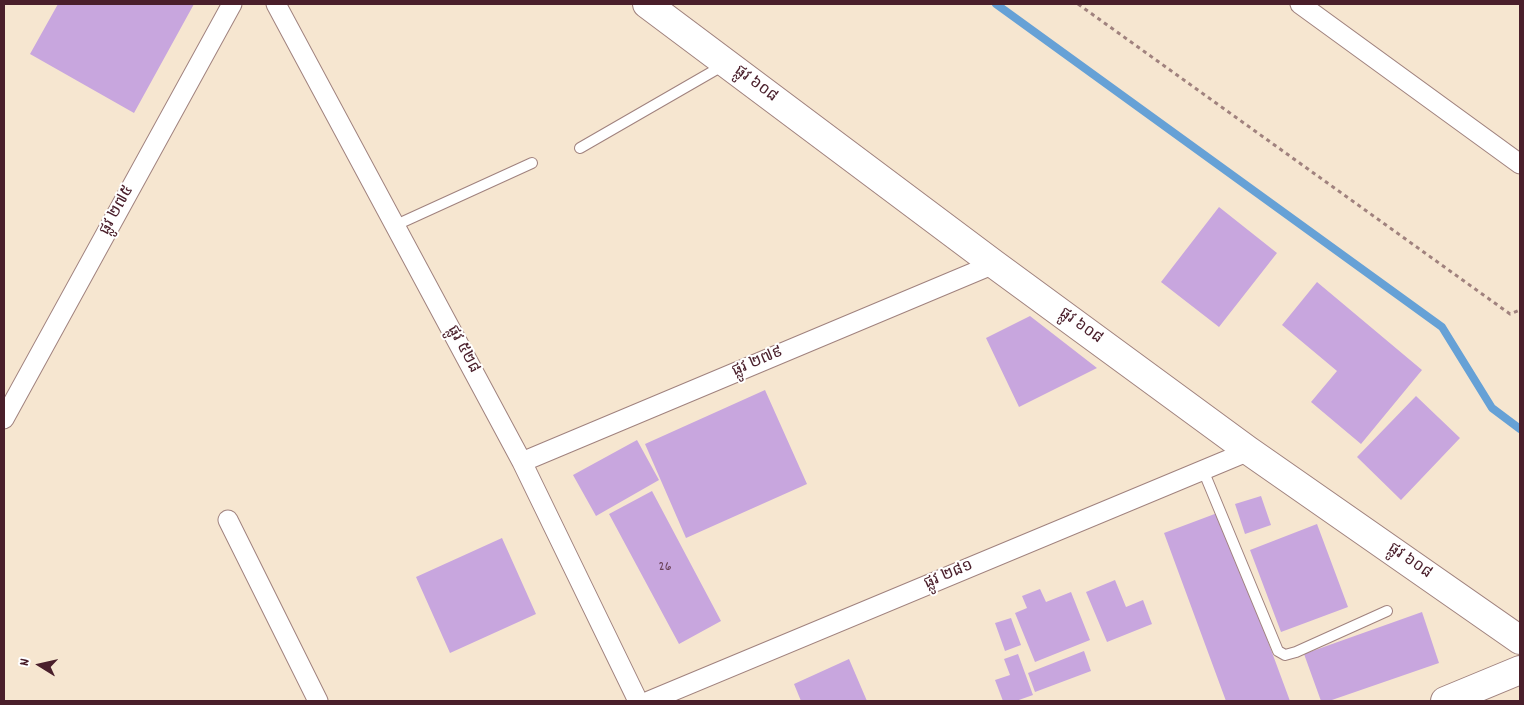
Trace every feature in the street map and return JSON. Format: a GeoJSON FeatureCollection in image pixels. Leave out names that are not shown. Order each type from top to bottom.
{"type":"FeatureCollection","features":[{"type":"Feature","properties":{"kind":"street","name":"ផ្លូវ ២៧៥"},"geometry":{"type":"LineString","coordinates":[[4,419],[232,4]]}},
{"type":"Feature","properties":{"kind":"street","name":"ផ្លូវ ៥២៨"},"geometry":{"type":"LineString","coordinates":[[276,4],[522,462],[638,701]]}},
{"type":"Feature","properties":{"kind":"street","name":"ផ្លូវ ៦០៨"},"geometry":{"type":"LineString","coordinates":[[647,4],[994,264],[1249,451],[1520,640]]}},
{"type":"Feature","properties":{"kind":"street"},"geometry":{"type":"LineString","coordinates":[[1300,4],[1520,164]]}},
{"type":"Feature","properties":{"kind":"street","name":"ផ្លូវ ២៧៩"},"geometry":{"type":"LineString","coordinates":[[522,462],[994,264]]}},
{"type":"Feature","properties":{"kind":"street","name":"ផ្លូវ ២៨១"},"geometry":{"type":"LineString","coordinates":[[649,701],[1249,451]]}},
{"type":"Feature","properties":{"kind":"street"},"geometry":{"type":"LineString","coordinates":[[228,520],[318,701]]}},
{"type":"Feature","properties":{"kind":"street"},"geometry":{"type":"LineString","coordinates":[[1444,701],[1520,670]]}},
{"type":"Feature","properties":{"kind":"lane"},"geometry":{"type":"LineString","coordinates":[[580,148],[726,64]]}},
{"type":"Feature","properties":{"kind":"lane"},"geometry":{"type":"LineString","coordinates":[[396,225],[532,163]]}},
{"type":"Feature","properties":{"kind":"lane"},"geometry":{"type":"LineString","coordinates":[[1203,470],[1278,651],[1285,656],[1388,611]]}},
{"type":"Feature","properties":{"kind":"path"},"geometry":{"type":"LineString","coordinates":[[1078,4],[1510,314],[1520,310]]}},
{"type":"Feature","properties":{"kind":"building"},"geometry":{"type":"Polygon","coordinates":[[[58,4],[194,4],[134,113],[30,54],[58,4]]]}},
{"type":"Feature","properties":{"kind":"building"},"geometry":{"type":"Polygon","coordinates":[[[1219,207],[1277,253],[1219,327],[1161,282],[1219,207]]]}},
{"type":"Feature","properties":{"kind":"building"},"geometry":{"type":"Polygon","coordinates":[[[1317,282],[1422,370],[1361,444],[1311,402],[1337,371],[1282,325],[1317,282]]]}},
{"type":"Feature","properties":{"kind":"building"},"geometry":{"type":"Polygon","coordinates":[[[1030,316],[1097,368],[1019,407],[986,338],[1030,316]]]}},
{"type":"Feature","properties":{"kind":"building"},"geometry":{"type":"Polygon","coordinates":[[[765,390],[807,484],[686,538],[645,444],[765,390]]]}},
{"type":"Feature","properties":{"kind":"building"},"geometry":{"type":"Polygon","coordinates":[[[1416,396],[1460,438],[1401,500],[1357,457],[1416,396]]]}},
{"type":"Feature","properties":{"kind":"building"},"geometry":{"type":"Polygon","coordinates":[[[637,440],[659,480],[596,516],[573,475],[637,440]]]}},
{"type":"Feature","properties":{"kind":"building"},"geometry":{"type":"Polygon","coordinates":[[[652,491],[721,621],[679,644],[609,514],[652,491]]]}},
{"type":"Feature","properties":{"kind":"building"},"geometry":{"type":"Polygon","coordinates":[[[1261,496],[1271,525],[1245,534],[1235,504],[1261,496]]]}},
{"type":"Feature","properties":{"kind":"building"},"geometry":{"type":"Polygon","coordinates":[[[1220,512],[1290,701],[1226,701],[1164,533],[1220,512]]]}},
{"type":"Feature","properties":{"kind":"building"},"geometry":{"type":"Polygon","coordinates":[[[1317,524],[1348,607],[1281,632],[1250,550],[1317,524]]]}},
{"type":"Feature","properties":{"kind":"building"},"geometry":{"type":"Polygon","coordinates":[[[502,538],[536,614],[450,653],[416,577],[502,538]]]}},
{"type":"Feature","properties":{"kind":"building"},"geometry":{"type":"Polygon","coordinates":[[[1115,580],[1126,607],[1143,600],[1152,624],[1107,642],[1086,592],[1115,580]]]}},
{"type":"Feature","properties":{"kind":"building"},"geometry":{"type":"Polygon","coordinates":[[[1040,589],[1046,602],[1071,592],[1090,640],[1035,662],[1015,613],[1027,608],[1022,596],[1040,589]]]}},
{"type":"Feature","properties":{"kind":"building"},"geometry":{"type":"Polygon","coordinates":[[[1422,612],[1439,663],[1329,701],[1321,701],[1304,654],[1422,612]]]}},
{"type":"Feature","properties":{"kind":"building"},"geometry":{"type":"Polygon","coordinates":[[[1011,618],[1021,645],[1005,651],[995,623],[1011,618]]]}},
{"type":"Feature","properties":{"kind":"building"},"geometry":{"type":"Polygon","coordinates":[[[1084,651],[1091,671],[1035,692],[1028,673],[1084,651]]]}},
{"type":"Feature","properties":{"kind":"building"},"geometry":{"type":"Polygon","coordinates":[[[1018,654],[1033,695],[1016,701],[1003,701],[995,680],[1010,675],[1004,659],[1018,654]]]}},
{"type":"Feature","properties":{"kind":"building"},"geometry":{"type":"Polygon","coordinates":[[[849,659],[867,701],[801,701],[794,684],[849,659]]]}},
{"type":"Feature","properties":{"kind":"waterway"},"geometry":{"type":"LineString","coordinates":[[996,4],[1442,327],[1492,408],[1520,429]]}}]}
